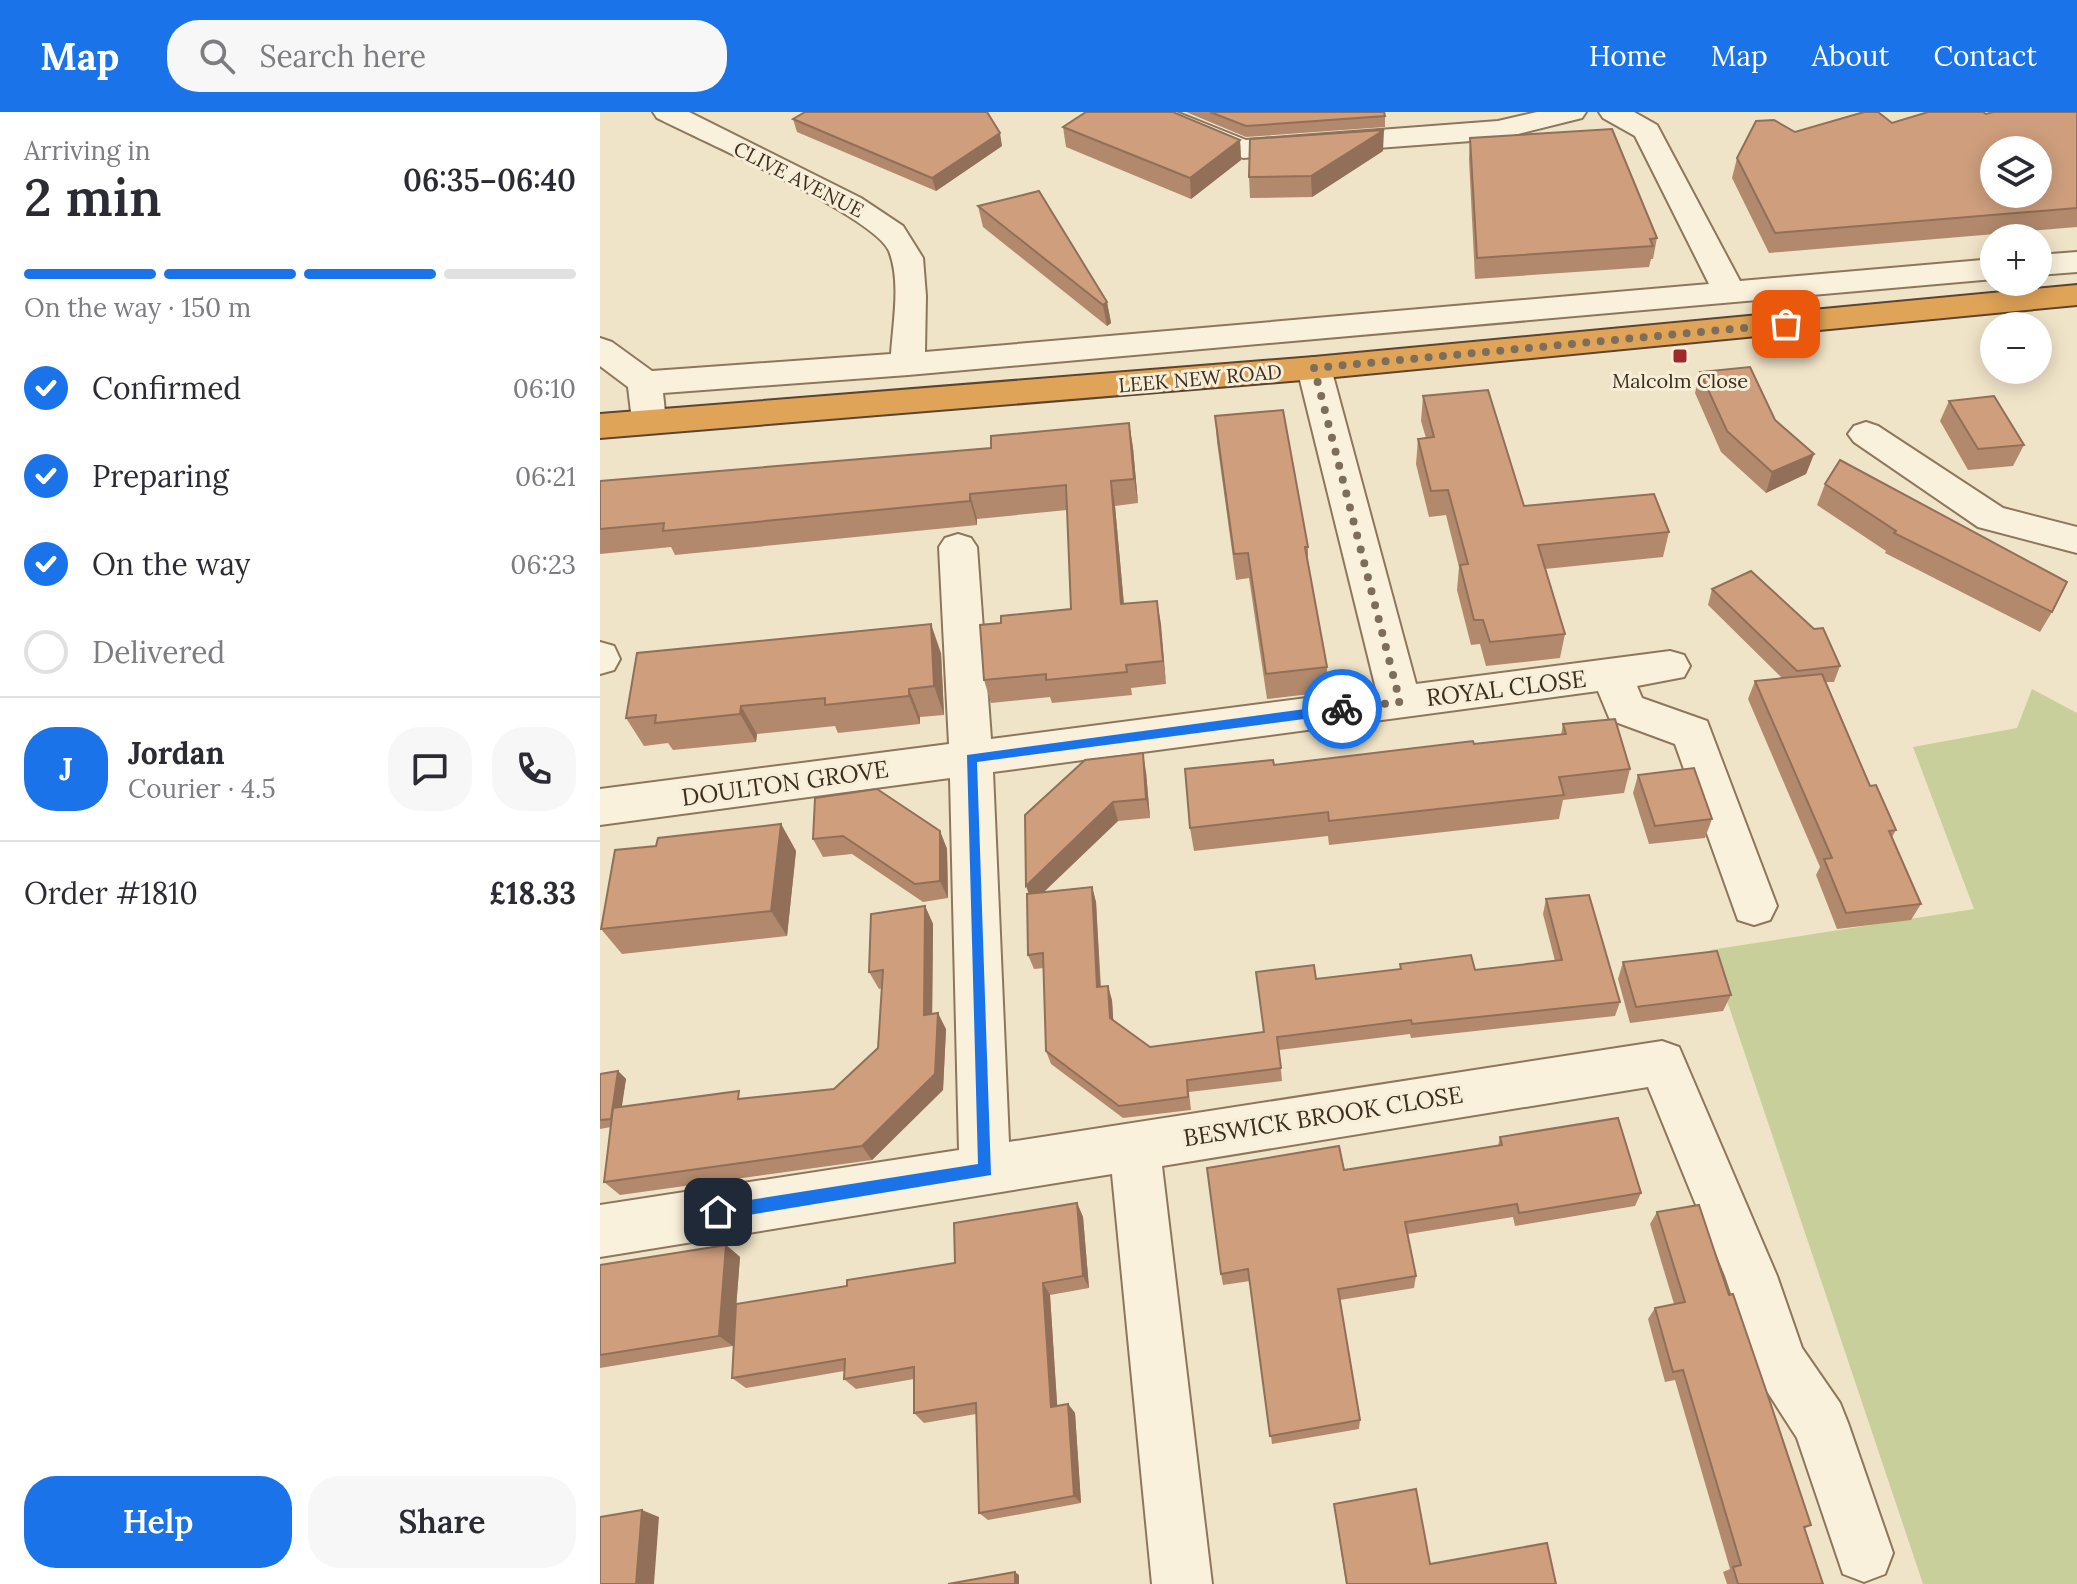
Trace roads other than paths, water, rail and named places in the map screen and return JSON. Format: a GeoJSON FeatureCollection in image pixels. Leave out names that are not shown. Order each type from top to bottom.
{"type":"FeatureCollection","features":[{"type":"Feature","properties":{"kind":"highway","name":"LEEK NEW ROAD"},"geometry":{"type":"LineString","coordinates":[[600,426],[1314,368],[2077,295]]}},
{"type":"Feature","properties":{"kind":"street","name":"CLIVE AVENUE"},"geometry":{"type":"LineString","coordinates":[[667,112],[850,204],[874,218],[895,237],[907,256],[908,364]]}},
{"type":"Feature","properties":{"kind":"street"},"geometry":{"type":"LineString","coordinates":[[1151,112],[1243,149],[1498,130],[1572,112]]}},
{"type":"Feature","properties":{"kind":"street"},"geometry":{"type":"LineString","coordinates":[[1613,112],[1647,131],[1729,291]]}},
{"type":"Feature","properties":{"kind":"street"},"geometry":{"type":"LineString","coordinates":[[2052,264],[2077,262]]}},
{"type":"Feature","properties":{"kind":"street","name":"LEEK NEW ROAD"},"geometry":{"type":"LineString","coordinates":[[645,383],[908,364],[1980,270]]}},
{"type":"Feature","properties":{"kind":"street"},"geometry":{"type":"LineString","coordinates":[[1923,275],[1943,309]]}},
{"type":"Feature","properties":{"kind":"street"},"geometry":{"type":"LineString","coordinates":[[600,349],[645,383],[649,422]]}},
{"type":"Feature","properties":{"kind":"street"},"geometry":{"type":"LineString","coordinates":[[1314,368],[1400,702]]}},
{"type":"Feature","properties":{"kind":"street"},"geometry":{"type":"LineString","coordinates":[[1851,428],[1991,518],[2077,540]]}},
{"type":"Feature","properties":{"kind":"street"},"geometry":{"type":"LineString","coordinates":[[958,547],[971,758],[985,1170]]}},
{"type":"Feature","properties":{"kind":"street","name":"ROYAL CLOSE"},"geometry":{"type":"LineString","coordinates":[[971,758],[1400,702],[1619,691],[1670,666]]}},
{"type":"Feature","properties":{"kind":"street"},"geometry":{"type":"LineString","coordinates":[[1619,691],[1692,733],[1754,906]]}},
{"type":"Feature","properties":{"kind":"street","name":"DOULTON GROVE"},"geometry":{"type":"LineString","coordinates":[[600,807],[971,758]]}},
{"type":"Feature","properties":{"kind":"street","name":"BESWICK BROOK CLOSE"},"geometry":{"type":"LineString","coordinates":[[600,1231],[1662,1063],[1751,1276],[1780,1363],[1820,1423],[1864,1553]]}},
{"type":"Feature","properties":{"kind":"street"},"geometry":{"type":"LineString","coordinates":[[1134,1146],[1182,1584]]}},
{"type":"Feature","properties":{"kind":"place","name":"Malcolm Close"},"geometry":{"type":"Point","coordinates":[1680,356]}}]}
